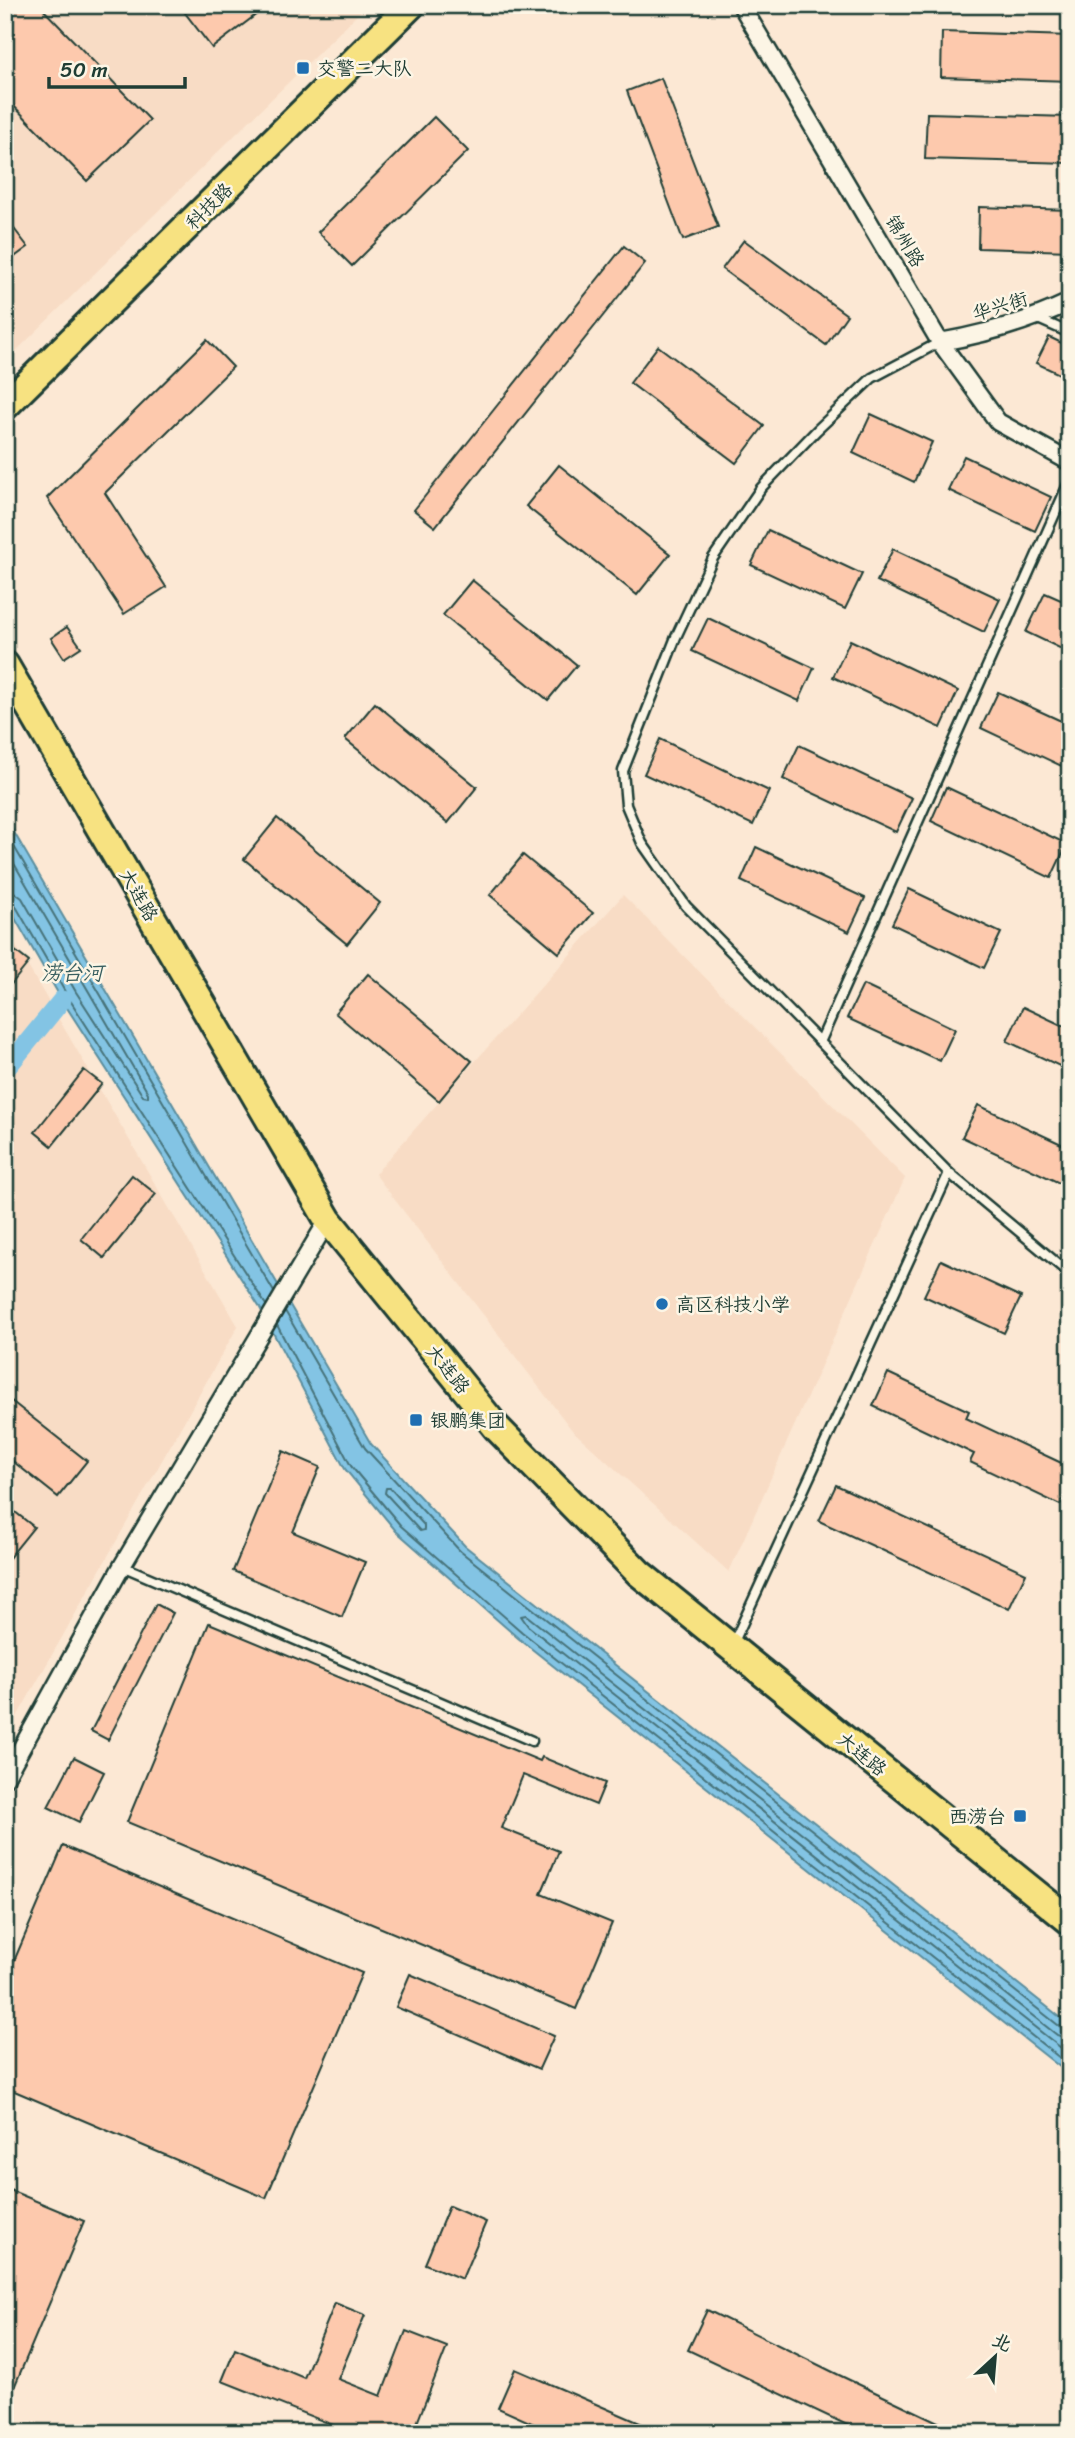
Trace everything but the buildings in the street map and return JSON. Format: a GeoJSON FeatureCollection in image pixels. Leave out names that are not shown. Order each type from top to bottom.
{"type":"FeatureCollection","features":[{"type":"Feature","properties":{"kind":"main road","name":"科技路"},"geometry":{"type":"LineString","coordinates":[[5,406],[411,5]]}},
{"type":"Feature","properties":{"kind":"main road","name":"大连路"},"geometry":{"type":"LineString","coordinates":[[5,665],[328,1220],[496,1427],[639,1573],[1070,1921]]}},
{"type":"Feature","properties":{"kind":"street","name":"锦州路"},"geometry":{"type":"LineString","coordinates":[[741,5],[940,342],[998,422],[1070,462]]}},
{"type":"Feature","properties":{"kind":"street","name":"华兴街"},"geometry":{"type":"LineString","coordinates":[[940,342],[982,335],[1036,318],[1070,302]]}},
{"type":"Feature","properties":{"kind":"street"},"geometry":{"type":"LineString","coordinates":[[5,1778],[122,1566],[289,1280],[328,1220]]}},
{"type":"Feature","properties":{"kind":"lane"},"geometry":{"type":"LineString","coordinates":[[1036,318],[1070,333]]}},
{"type":"Feature","properties":{"kind":"lane"},"geometry":{"type":"LineString","coordinates":[[940,342],[872,378],[761,488],[713,558],[676,636],[623,771],[626,805],[642,843],[686,906],[821,1040],[949,1173],[1070,1274]]}},
{"type":"Feature","properties":{"kind":"lane"},"geometry":{"type":"LineString","coordinates":[[821,1040],[1070,480]]}},
{"type":"Feature","properties":{"kind":"lane"},"geometry":{"type":"LineString","coordinates":[[732,1648],[949,1173]]}},
{"type":"Feature","properties":{"kind":"lane"},"geometry":{"type":"LineString","coordinates":[[122,1566],[532,1741]]}},
{"type":"Feature","properties":{"kind":"shaded area"},"geometry":{"type":"Polygon","coordinates":[[[5,5],[367,5],[5,362],[5,5]]]}},
{"type":"Feature","properties":{"kind":"shaded area","name":"高区科技小学"},"geometry":{"type":"Polygon","coordinates":[[[623,895],[905,1178],[729,1572],[572,1430],[375,1174],[623,895]]]}},
{"type":"Feature","properties":{"kind":"shaded area"},"geometry":{"type":"Polygon","coordinates":[[[5,927],[238,1326],[5,1738],[5,927]]]}},
{"type":"Feature","properties":{"kind":"water","name":"涝台河"},"geometry":{"type":"Polygon","coordinates":[[[5,817],[371,1444],[465,1546],[1070,2025],[1070,2075],[518,1638],[396,1531],[345,1469],[260,1308],[62,1000],[5,901],[5,817]]]}},
{"type":"Feature","properties":{"kind":"waterway"},"geometry":{"type":"LineString","coordinates":[[5,1070],[62,1000]]}},
{"type":"Feature","properties":{"kind":"place","name":"交警二大队"},"geometry":{"type":"Point","coordinates":[303,68]}},
{"type":"Feature","properties":{"kind":"place","name":"高区科技小学"},"geometry":{"type":"Point","coordinates":[662,1304]}},
{"type":"Feature","properties":{"kind":"place","name":"银鹏集团"},"geometry":{"type":"Point","coordinates":[416,1420]}},
{"type":"Feature","properties":{"kind":"place","name":"西涝台"},"geometry":{"type":"Point","coordinates":[1020,1816]}}]}
